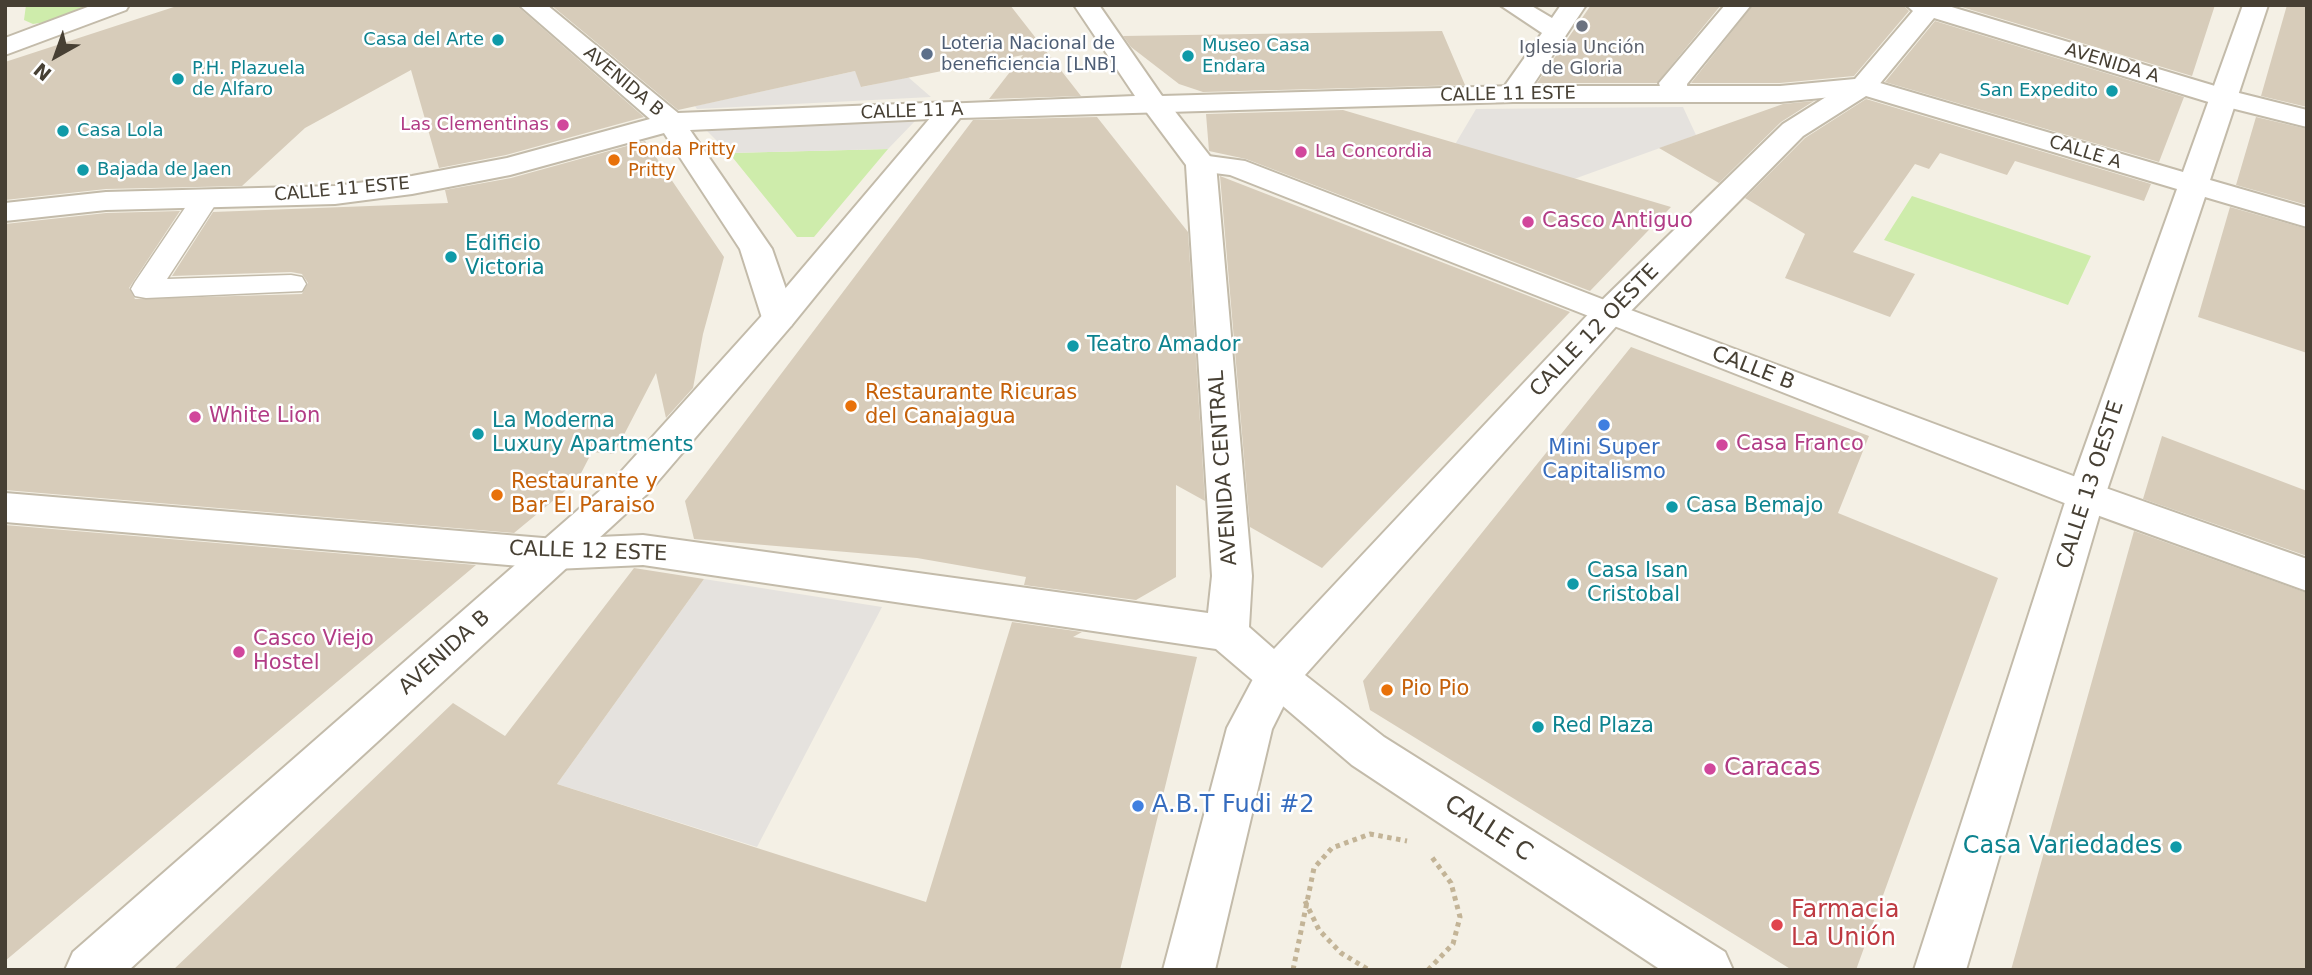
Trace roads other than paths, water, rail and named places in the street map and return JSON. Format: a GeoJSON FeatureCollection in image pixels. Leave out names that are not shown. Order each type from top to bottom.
{"type":"FeatureCollection","features":[{"type":"Feature","properties":{"kind":"street"},"geometry":{"type":"LineString","coordinates":[[5,47],[117,5]]}},
{"type":"Feature","properties":{"kind":"street"},"geometry":{"type":"LineString","coordinates":[[1086,5],[1153,102],[1201,164]]}},
{"type":"Feature","properties":{"kind":"street"},"geometry":{"type":"LineString","coordinates":[[1512,5],[1554,30]]}},
{"type":"Feature","properties":{"kind":"street"},"geometry":{"type":"LineString","coordinates":[[1513,94],[1554,30],[1574,5]]}},
{"type":"Feature","properties":{"kind":"street"},"geometry":{"type":"LineString","coordinates":[[1674,94],[1673,83],[1738,5]]}},
{"type":"Feature","properties":{"kind":"street","name":"CALLE 13 OESTE"},"geometry":{"type":"LineString","coordinates":[[1940,970],[2086,496],[2256,5]]}},
{"type":"Feature","properties":{"kind":"street","name":"AVENIDA B"},"geometry":{"type":"LineString","coordinates":[[533,6],[671,122],[756,249],[779,318]]}},
{"type":"Feature","properties":{"kind":"street","name":"AVENIDA A"},"geometry":{"type":"LineString","coordinates":[[1926,7],[2225,98],[2307,119]]}},
{"type":"Feature","properties":{"kind":"street","name":"CALLE 12 OESTE"},"geometry":{"type":"LineString","coordinates":[[1276,677],[1608,314],[1794,130],[1863,86],[1926,7]]}},
{"type":"Feature","properties":{"kind":"street","name":"CALLE 11 ESTE"},"geometry":{"type":"LineString","coordinates":[[1153,102],[1513,94],[1780,94],[1863,86]]}},
{"type":"Feature","properties":{"kind":"street","name":"CALLE A"},"geometry":{"type":"LineString","coordinates":[[1863,86],[2307,218]]}},
{"type":"Feature","properties":{"kind":"street","name":"CALLE 11 A"},"geometry":{"type":"LineString","coordinates":[[671,122],[952,110],[1104,108],[1153,102]]}},
{"type":"Feature","properties":{"kind":"street","name":"AVENIDA B"},"geometry":{"type":"LineString","coordinates":[[91,970],[633,484],[779,318],[952,110]]}},
{"type":"Feature","properties":{"kind":"street","name":"CALLE 11 ESTE"},"geometry":{"type":"LineString","coordinates":[[5,212],[106,201],[335,195],[412,185],[510,166],[671,122]]}},
{"type":"Feature","properties":{"kind":"street","name":"CALLE B"},"geometry":{"type":"LineString","coordinates":[[1201,164],[1235,167],[1608,314],[2086,496],[2307,575]]}},
{"type":"Feature","properties":{"kind":"street","name":"AVENIDA CENTRAL"},"geometry":{"type":"LineString","coordinates":[[1201,164],[1232,576],[1227,633]]}},
{"type":"Feature","properties":{"kind":"street","name":"CALLE 12 ESTE"},"geometry":{"type":"LineString","coordinates":[[5,507],[555,554],[643,550],[1227,633]]}},
{"type":"Feature","properties":{"kind":"street"},"geometry":{"type":"LineString","coordinates":[[1189,970],[1250,728],[1276,677],[1227,633]]}},
{"type":"Feature","properties":{"kind":"street","name":"CALLE C"},"geometry":{"type":"LineString","coordinates":[[1276,677],[1368,751],[1707,970]]}},
{"type":"Feature","properties":{"kind":"lane"},"geometry":{"type":"LineString","coordinates":[[205,199],[146,289],[291,284]]}},
{"type":"Feature","properties":{"kind":"place","name":"Iglesia Unción de Gloria"},"geometry":{"type":"Point","coordinates":[1582,26]}},
{"type":"Feature","properties":{"kind":"place","name":"Casa del Arte"},"geometry":{"type":"Point","coordinates":[498,40]}},
{"type":"Feature","properties":{"kind":"place","name":"Loteria Nacional de beneficiencia [LNB]"},"geometry":{"type":"Point","coordinates":[927,54]}},
{"type":"Feature","properties":{"kind":"place","name":"Museo Casa Endara"},"geometry":{"type":"Point","coordinates":[1188,56]}},
{"type":"Feature","properties":{"kind":"place","name":"P.H. Plazuela de Alfaro"},"geometry":{"type":"Point","coordinates":[178,79]}},
{"type":"Feature","properties":{"kind":"place","name":"San Expedito"},"geometry":{"type":"Point","coordinates":[2112,91]}},
{"type":"Feature","properties":{"kind":"place","name":"Las Clementinas"},"geometry":{"type":"Point","coordinates":[563,125]}},
{"type":"Feature","properties":{"kind":"place","name":"Casa Lola"},"geometry":{"type":"Point","coordinates":[63,131]}},
{"type":"Feature","properties":{"kind":"place","name":"La Concordia"},"geometry":{"type":"Point","coordinates":[1301,152]}},
{"type":"Feature","properties":{"kind":"place","name":"Fonda Pritty Pritty"},"geometry":{"type":"Point","coordinates":[614,160]}},
{"type":"Feature","properties":{"kind":"place","name":"Bajada de Jaen"},"geometry":{"type":"Point","coordinates":[83,170]}},
{"type":"Feature","properties":{"kind":"place","name":"Casco Antiguo"},"geometry":{"type":"Point","coordinates":[1528,222]}},
{"type":"Feature","properties":{"kind":"place","name":"Edificio Victoria"},"geometry":{"type":"Point","coordinates":[451,257]}},
{"type":"Feature","properties":{"kind":"place","name":"Teatro Amador"},"geometry":{"type":"Point","coordinates":[1073,346]}},
{"type":"Feature","properties":{"kind":"place","name":"Restaurante Ricuras del Canajagua"},"geometry":{"type":"Point","coordinates":[851,406]}},
{"type":"Feature","properties":{"kind":"place","name":"White Lion"},"geometry":{"type":"Point","coordinates":[195,417]}},
{"type":"Feature","properties":{"kind":"place","name":"Mini Super Capitalismo"},"geometry":{"type":"Point","coordinates":[1604,425]}},
{"type":"Feature","properties":{"kind":"place","name":"La Moderna Luxury Apartments"},"geometry":{"type":"Point","coordinates":[478,434]}},
{"type":"Feature","properties":{"kind":"place","name":"Casa Franco"},"geometry":{"type":"Point","coordinates":[1722,445]}},
{"type":"Feature","properties":{"kind":"place","name":"Restaurante y Bar El Paraiso"},"geometry":{"type":"Point","coordinates":[497,495]}},
{"type":"Feature","properties":{"kind":"place","name":"Casa Bemajo"},"geometry":{"type":"Point","coordinates":[1672,507]}},
{"type":"Feature","properties":{"kind":"place","name":"Casa Isan Cristobal"},"geometry":{"type":"Point","coordinates":[1573,584]}},
{"type":"Feature","properties":{"kind":"place","name":"Casco Viejo Hostel"},"geometry":{"type":"Point","coordinates":[239,652]}},
{"type":"Feature","properties":{"kind":"place","name":"Pio Pio"},"geometry":{"type":"Point","coordinates":[1387,690]}},
{"type":"Feature","properties":{"kind":"place","name":"Red Plaza"},"geometry":{"type":"Point","coordinates":[1538,727]}},
{"type":"Feature","properties":{"kind":"place","name":"Caracas"},"geometry":{"type":"Point","coordinates":[1710,769]}},
{"type":"Feature","properties":{"kind":"place","name":"A.B.T Fudi #2"},"geometry":{"type":"Point","coordinates":[1138,806]}},
{"type":"Feature","properties":{"kind":"place","name":"Casa Variedades"},"geometry":{"type":"Point","coordinates":[2176,847]}},
{"type":"Feature","properties":{"kind":"place","name":"Farmacia La Unión"},"geometry":{"type":"Point","coordinates":[1777,925]}}]}
